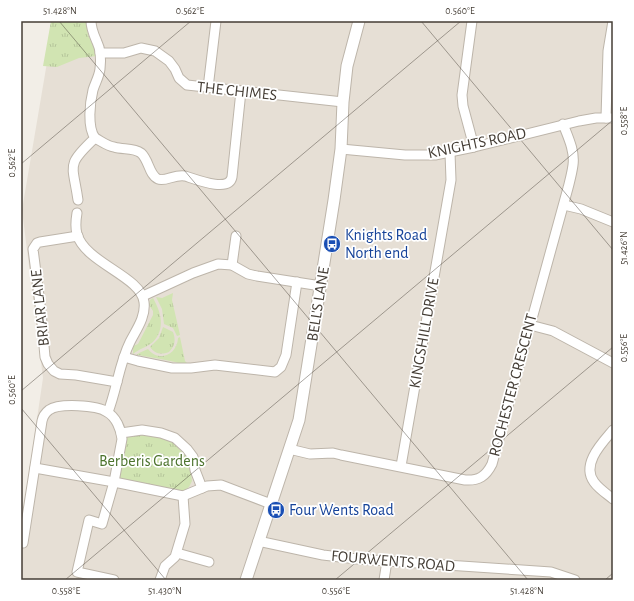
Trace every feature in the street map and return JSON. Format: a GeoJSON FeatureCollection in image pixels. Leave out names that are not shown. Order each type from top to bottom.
{"type":"FeatureCollection","features":[{"type":"Feature","properties":{"kind":"street"},"geometry":{"type":"LineString","coordinates":[[91,21],[92,31],[100,53],[100,69],[92,93],[90,120],[91,131],[95,138],[110,146],[131,149],[141,153],[147,160],[153,175],[158,179],[179,176],[202,182],[226,184],[231,182],[241,91]]}},
{"type":"Feature","properties":{"kind":"street"},"geometry":{"type":"LineString","coordinates":[[208,88],[216,21]]}},
{"type":"Feature","properties":{"kind":"street","name":"BELL'S LANE"},"geometry":{"type":"LineString","coordinates":[[246,580],[299,420],[321,286],[341,149],[343,102],[347,66],[359,21]]}},
{"type":"Feature","properties":{"kind":"street"},"geometry":{"type":"LineString","coordinates":[[472,21],[462,95],[463,106],[474,147]]}},
{"type":"Feature","properties":{"kind":"street"},"geometry":{"type":"LineString","coordinates":[[610,118],[607,66],[613,21]]}},
{"type":"Feature","properties":{"kind":"street","name":"THE CHIMES"},"geometry":{"type":"LineString","coordinates":[[100,53],[124,53],[141,48],[150,49],[169,61],[175,68],[179,78],[184,84],[208,88],[343,102]]}},
{"type":"Feature","properties":{"kind":"street","name":"KNIGHTS ROAD"},"geometry":{"type":"LineString","coordinates":[[341,149],[421,155],[450,153],[564,124],[590,119],[610,118]]}},
{"type":"Feature","properties":{"kind":"street","name":"ROCHESTER CRESCENT"},"geometry":{"type":"LineString","coordinates":[[289,450],[310,454],[337,454],[465,480],[477,479],[486,473],[492,464],[564,204],[573,164],[571,146],[564,124]]}},
{"type":"Feature","properties":{"kind":"street"},"geometry":{"type":"LineString","coordinates":[[78,200],[73,176],[73,166],[78,154],[95,138]]}},
{"type":"Feature","properties":{"kind":"street","name":"KINGSHILL DRIVE"},"geometry":{"type":"LineString","coordinates":[[401,466],[450,180],[450,153]]}},
{"type":"Feature","properties":{"kind":"street"},"geometry":{"type":"LineString","coordinates":[[564,204],[613,222]]}},
{"type":"Feature","properties":{"kind":"street"},"geometry":{"type":"LineString","coordinates":[[76,213],[78,236],[85,247],[91,254],[136,287],[143,296],[144,312],[142,320],[124,357],[108,412]]}},
{"type":"Feature","properties":{"kind":"street","name":"BRIAR LANE"},"geometry":{"type":"LineString","coordinates":[[78,236],[40,242],[37,243],[33,249],[45,357],[51,368],[60,374],[76,375],[117,382]]}},
{"type":"Feature","properties":{"kind":"street"},"geometry":{"type":"LineString","coordinates":[[232,265],[236,236]]}},
{"type":"Feature","properties":{"kind":"street"},"geometry":{"type":"LineString","coordinates":[[143,296],[218,264],[232,265],[248,274],[257,276],[321,286]]}},
{"type":"Feature","properties":{"kind":"street"},"geometry":{"type":"LineString","coordinates":[[124,357],[172,368],[190,368],[215,365],[275,372],[281,368],[286,355],[297,282]]}},
{"type":"Feature","properties":{"kind":"street"},"geometry":{"type":"LineString","coordinates":[[530,325],[553,331],[613,363]]}},
{"type":"Feature","properties":{"kind":"street"},"geometry":{"type":"LineString","coordinates":[[23,543],[42,421],[45,413],[48,410],[57,407],[101,409],[108,412],[116,420],[122,439],[114,482],[102,524],[89,520],[77,572],[114,580]]}},
{"type":"Feature","properties":{"kind":"street"},"geometry":{"type":"LineString","coordinates":[[121,433],[142,430],[161,433],[175,438],[187,449],[193,458],[195,470],[202,488]]}},
{"type":"Feature","properties":{"kind":"street"},"geometry":{"type":"LineString","coordinates":[[613,430],[596,452],[590,469],[595,483],[613,499]]}},
{"type":"Feature","properties":{"kind":"street"},"geometry":{"type":"LineString","coordinates":[[35,468],[183,496],[212,485],[221,485],[272,504]]}},
{"type":"Feature","properties":{"kind":"street"},"geometry":{"type":"LineString","coordinates":[[160,580],[165,566],[175,557],[177,553],[185,523],[183,496]]}},
{"type":"Feature","properties":{"kind":"street","name":"FOURWENTS ROAD"},"geometry":{"type":"LineString","coordinates":[[258,541],[333,556],[387,562],[551,572],[575,580]]}},
{"type":"Feature","properties":{"kind":"street"},"geometry":{"type":"LineString","coordinates":[[177,553],[209,562]]}},
{"type":"Feature","properties":{"kind":"street"},"geometry":{"type":"LineString","coordinates":[[384,580],[387,562]]}},
{"type":"Feature","properties":{"kind":"street"},"geometry":{"type":"LineString","coordinates":[[517,580],[518,570]]}},
{"type":"Feature","properties":{"kind":"shaded area"},"geometry":{"type":"Polygon","coordinates":[[[54,21],[613,21],[613,580],[21,580],[21,527],[43,378],[22,210],[54,21]]]}},
{"type":"Feature","properties":{"kind":"green space"},"geometry":{"type":"Polygon","coordinates":[[[51,21],[87,21],[88,35],[97,56],[79,58],[57,67],[43,66],[51,21]]]}},
{"type":"Feature","properties":{"kind":"green space"},"geometry":{"type":"Polygon","coordinates":[[[173,293],[172,300],[180,335],[177,336],[173,328],[164,324],[162,309],[156,297],[162,298],[173,293]]]}},
{"type":"Feature","properties":{"kind":"green space"},"geometry":{"type":"Polygon","coordinates":[[[153,298],[160,315],[160,332],[153,342],[133,354],[133,346],[138,344],[153,315],[153,311],[149,305],[150,300],[153,298]]]}},
{"type":"Feature","properties":{"kind":"green space"},"geometry":{"type":"Polygon","coordinates":[[[163,327],[173,332],[175,340],[173,347],[169,352],[161,354],[154,351],[150,347],[159,338],[163,327]]]}},
{"type":"Feature","properties":{"kind":"green space"},"geometry":{"type":"Polygon","coordinates":[[[180,337],[185,361],[188,364],[187,366],[184,364],[139,355],[135,356],[148,349],[157,356],[167,355],[174,349],[178,338],[180,337]]]}},
{"type":"Feature","properties":{"kind":"green space","name":"Berberis Gardens"},"geometry":{"type":"Polygon","coordinates":[[[135,433],[160,435],[178,445],[178,448],[185,455],[189,455],[192,481],[189,487],[182,492],[120,480],[119,478],[126,438],[135,433]]]}},
{"type":"Feature","properties":{"kind":"place","name":"Knights Road North end"},"geometry":{"type":"Point","coordinates":[332,244]}},
{"type":"Feature","properties":{"kind":"place","name":"Four Wents Road"},"geometry":{"type":"Point","coordinates":[276,510]}}]}
